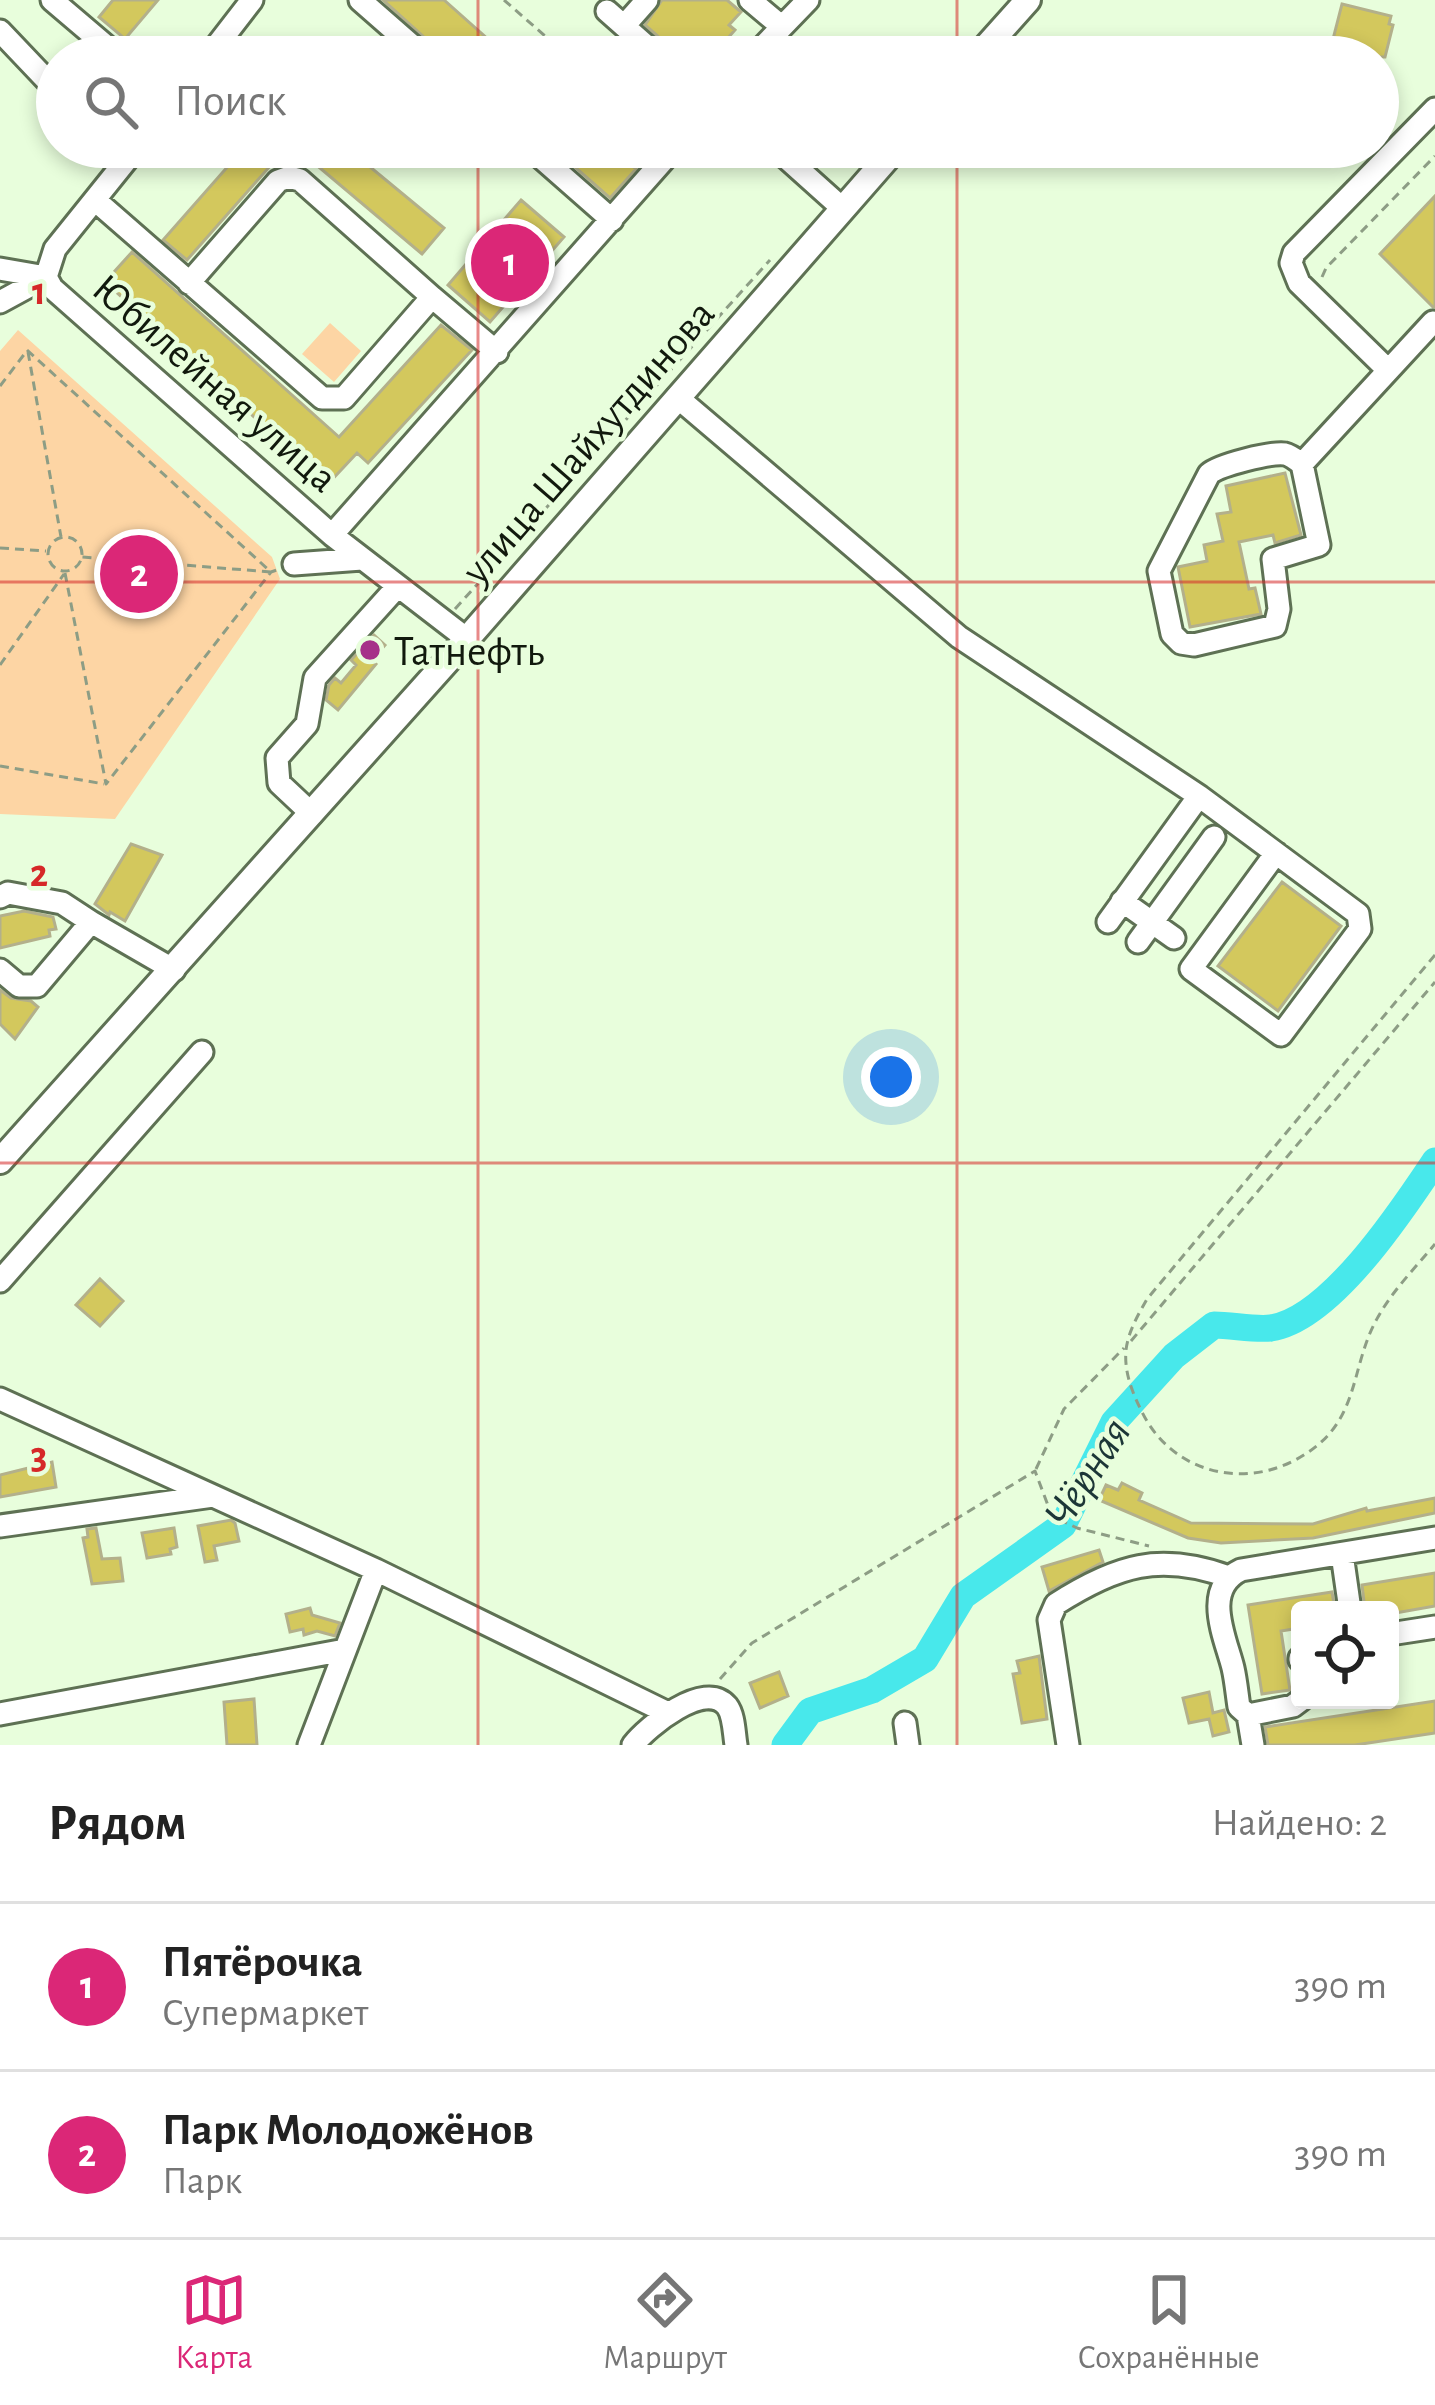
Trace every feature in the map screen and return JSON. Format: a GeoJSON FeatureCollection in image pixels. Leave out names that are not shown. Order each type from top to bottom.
{"type":"FeatureCollection","features":[{"type":"Feature","properties":{"kind":"main road"},"geometry":{"type":"LineString","coordinates":[[996,36],[1028,0]]}},
{"type":"Feature","properties":{"kind":"main road","name":"улица Шайхутдинова"},"geometry":{"type":"LineString","coordinates":[[0,1161],[467,639],[878,168]]}},
{"type":"Feature","properties":{"kind":"street"},"geometry":{"type":"LineString","coordinates":[[52,0],[94,36]]}},
{"type":"Feature","properties":{"kind":"street"},"geometry":{"type":"LineString","coordinates":[[74,19],[90,0]]}},
{"type":"Feature","properties":{"kind":"street"},"geometry":{"type":"LineString","coordinates":[[224,36],[252,0]]}},
{"type":"Feature","properties":{"kind":"street"},"geometry":{"type":"LineString","coordinates":[[360,0],[401,36]]}},
{"type":"Feature","properties":{"kind":"street"},"geometry":{"type":"LineString","coordinates":[[635,36],[616,19],[647,0]]}},
{"type":"Feature","properties":{"kind":"street"},"geometry":{"type":"LineString","coordinates":[[751,0],[790,10],[770,36]]}},
{"type":"Feature","properties":{"kind":"street"},"geometry":{"type":"LineString","coordinates":[[0,31],[36,70]]}},
{"type":"Feature","properties":{"kind":"street"},"geometry":{"type":"LineString","coordinates":[[1399,146],[1435,109]]}},
{"type":"Feature","properties":{"kind":"street","name":"Юбилейная улица"},"geometry":{"type":"LineString","coordinates":[[114,168],[95,200],[55,249],[46,277],[61,299],[332,535],[467,639]]}},
{"type":"Feature","properties":{"kind":"street"},"geometry":{"type":"LineString","coordinates":[[553,168],[612,220]]}},
{"type":"Feature","properties":{"kind":"street"},"geometry":{"type":"LineString","coordinates":[[332,535],[657,168]]}},
{"type":"Feature","properties":{"kind":"street"},"geometry":{"type":"LineString","coordinates":[[797,168],[842,208]]}},
{"type":"Feature","properties":{"kind":"street"},"geometry":{"type":"LineString","coordinates":[[1377,168],[1294,253],[1291,263],[1299,283],[1388,370]]}},
{"type":"Feature","properties":{"kind":"street"},"geometry":{"type":"LineString","coordinates":[[189,283],[278,181],[289,177],[300,180],[497,352]]}},
{"type":"Feature","properties":{"kind":"street"},"geometry":{"type":"LineString","coordinates":[[95,200],[316,394],[330,401],[344,398],[433,297]]}},
{"type":"Feature","properties":{"kind":"street"},"geometry":{"type":"LineString","coordinates":[[0,268],[46,277]]}},
{"type":"Feature","properties":{"kind":"street"},"geometry":{"type":"LineString","coordinates":[[0,302],[46,277]]}},
{"type":"Feature","properties":{"kind":"street"},"geometry":{"type":"LineString","coordinates":[[1302,464],[1433,322]]}},
{"type":"Feature","properties":{"kind":"street"},"geometry":{"type":"LineString","coordinates":[[677,397],[959,637],[1199,796],[1276,853],[1358,914],[1360,929],[1278,1039],[1188,974],[1276,853]]}},
{"type":"Feature","properties":{"kind":"street"},"geometry":{"type":"LineString","coordinates":[[1278,454],[1302,464],[1319,545],[1273,559],[1280,609],[1275,626],[1194,645],[1181,643],[1172,634],[1159,571],[1209,474],[1217,467],[1278,454]]}},
{"type":"Feature","properties":{"kind":"street"},"geometry":{"type":"LineString","coordinates":[[294,564],[362,559]]}},
{"type":"Feature","properties":{"kind":"street"},"geometry":{"type":"LineString","coordinates":[[312,814],[279,783],[277,758],[307,724],[315,678],[398,586]]}},
{"type":"Feature","properties":{"kind":"street"},"geometry":{"type":"LineString","coordinates":[[1108,922],[1199,796]]}},
{"type":"Feature","properties":{"kind":"street"},"geometry":{"type":"LineString","coordinates":[[1138,942],[1214,837]]}},
{"type":"Feature","properties":{"kind":"street"},"geometry":{"type":"LineString","coordinates":[[0,897],[8,893],[62,903],[174,970]]}},
{"type":"Feature","properties":{"kind":"street"},"geometry":{"type":"LineString","coordinates":[[1122,902],[1174,938]]}},
{"type":"Feature","properties":{"kind":"street"},"geometry":{"type":"LineString","coordinates":[[0,970],[19,986],[37,986],[92,922]]}},
{"type":"Feature","properties":{"kind":"street"},"geometry":{"type":"LineString","coordinates":[[0,1281],[202,1052]]}},
{"type":"Feature","properties":{"kind":"street"},"geometry":{"type":"LineString","coordinates":[[0,1399],[376,1570],[668,1714]]}},
{"type":"Feature","properties":{"kind":"street"},"geometry":{"type":"LineString","coordinates":[[0,1526],[216,1496]]}},
{"type":"Feature","properties":{"kind":"street"},"geometry":{"type":"LineString","coordinates":[[1068,1745],[1049,1619],[1056,1604],[1124,1570],[1154,1564],[1182,1562],[1235,1573],[1435,1538]]}},
{"type":"Feature","properties":{"kind":"street"},"geometry":{"type":"LineString","coordinates":[[1342,1554],[1348,1601]]}},
{"type":"Feature","properties":{"kind":"street"},"geometry":{"type":"LineString","coordinates":[[309,1745],[376,1570]]}},
{"type":"Feature","properties":{"kind":"street"},"geometry":{"type":"LineString","coordinates":[[1235,1573],[1222,1597],[1220,1633],[1234,1671],[1239,1708],[1248,1715],[1252,1745]]}},
{"type":"Feature","properties":{"kind":"street"},"geometry":{"type":"LineString","coordinates":[[1399,1633],[1435,1627]]}},
{"type":"Feature","properties":{"kind":"street"},"geometry":{"type":"LineString","coordinates":[[0,1714],[345,1650]]}},
{"type":"Feature","properties":{"kind":"street"},"geometry":{"type":"LineString","coordinates":[[633,1745],[668,1714],[700,1700],[717,1699],[731,1715],[736,1745]]}},
{"type":"Feature","properties":{"kind":"street"},"geometry":{"type":"LineString","coordinates":[[1248,1715],[1291,1706]]}},
{"type":"Feature","properties":{"kind":"path"},"geometry":{"type":"LineString","coordinates":[[504,0],[545,36]]}},
{"type":"Feature","properties":{"kind":"path"},"geometry":{"type":"LineString","coordinates":[[1324,285],[1326,268],[1435,156]]}},
{"type":"Feature","properties":{"kind":"path"},"geometry":{"type":"LineString","coordinates":[[444,621],[780,249]]}},
{"type":"Feature","properties":{"kind":"path"},"geometry":{"type":"LineString","coordinates":[[0,386],[28,350]]}},
{"type":"Feature","properties":{"kind":"path"},"geometry":{"type":"LineString","coordinates":[[28,350],[62,537]]}},
{"type":"Feature","properties":{"kind":"path"},"geometry":{"type":"LineString","coordinates":[[28,350],[271,572]]}},
{"type":"Feature","properties":{"kind":"path"},"geometry":{"type":"LineString","coordinates":[[0,548],[48,551],[62,537]]}},
{"type":"Feature","properties":{"kind":"path"},"geometry":{"type":"LineString","coordinates":[[62,537],[75,540],[82,557]]}},
{"type":"Feature","properties":{"kind":"path"},"geometry":{"type":"LineString","coordinates":[[48,551],[52,565],[65,573],[106,784]]}},
{"type":"Feature","properties":{"kind":"path"},"geometry":{"type":"LineString","coordinates":[[82,557],[271,572],[294,564]]}},
{"type":"Feature","properties":{"kind":"path"},"geometry":{"type":"LineString","coordinates":[[0,665],[65,573],[82,557]]}},
{"type":"Feature","properties":{"kind":"path"},"geometry":{"type":"LineString","coordinates":[[106,784],[271,572]]}},
{"type":"Feature","properties":{"kind":"path"},"geometry":{"type":"LineString","coordinates":[[0,766],[106,784]]}},
{"type":"Feature","properties":{"kind":"path"},"geometry":{"type":"LineString","coordinates":[[1435,955],[1147,1299],[1126,1346],[1133,1394],[1146,1420],[1175,1455],[1220,1474],[1280,1467],[1309,1453],[1345,1415],[1378,1316],[1435,1244]]}},
{"type":"Feature","properties":{"kind":"path"},"geometry":{"type":"LineString","coordinates":[[717,1699],[720,1680],[752,1643],[1035,1471],[1064,1408],[1126,1346],[1435,982]]}},
{"type":"Feature","properties":{"kind":"path"},"geometry":{"type":"LineString","coordinates":[[1035,1471],[1052,1516],[1078,1528]]}},
{"type":"Feature","properties":{"kind":"shaded area"},"geometry":{"type":"Polygon","coordinates":[[[330,323],[361,351],[334,382],[302,354],[330,323]]]}},
{"type":"Feature","properties":{"kind":"shaded area"},"geometry":{"type":"Polygon","coordinates":[[[18,330],[272,557],[280,579],[115,819],[0,814],[0,351],[18,330]]]}},
{"type":"Feature","properties":{"kind":"building"},"geometry":{"type":"Polygon","coordinates":[[[113,0],[158,0],[128,36],[99,17],[113,0]]]}},
{"type":"Feature","properties":{"kind":"building"},"geometry":{"type":"Polygon","coordinates":[[[383,0],[444,0],[484,36],[423,36],[383,0]]]}},
{"type":"Feature","properties":{"kind":"building"},"geometry":{"type":"Polygon","coordinates":[[[662,0],[727,0],[741,12],[729,25],[735,30],[730,36],[658,36],[645,25],[662,0]]]}},
{"type":"Feature","properties":{"kind":"building"},"geometry":{"type":"Polygon","coordinates":[[[1342,4],[1391,16],[1390,36],[1334,36],[1342,4]]]}},
{"type":"Feature","properties":{"kind":"building"},"geometry":{"type":"Polygon","coordinates":[[[226,168],[268,168],[187,260],[163,240],[226,168]]]}},
{"type":"Feature","properties":{"kind":"building"},"geometry":{"type":"Polygon","coordinates":[[[320,168],[371,168],[444,228],[422,254],[320,168]]]}},
{"type":"Feature","properties":{"kind":"building"},"geometry":{"type":"Polygon","coordinates":[[[576,168],[636,169],[610,198],[576,168]]]}},
{"type":"Feature","properties":{"kind":"building"},"geometry":{"type":"Polygon","coordinates":[[[1435,196],[1435,307],[1433,307],[1380,254],[1435,196]]]}},
{"type":"Feature","properties":{"kind":"building"},"geometry":{"type":"Polygon","coordinates":[[[521,200],[564,237],[490,322],[448,285],[521,200]]]}},
{"type":"Feature","properties":{"kind":"building"},"geometry":{"type":"Polygon","coordinates":[[[132,252],[339,437],[441,325],[472,350],[368,463],[357,453],[328,484],[105,282],[132,252]]]}},
{"type":"Feature","properties":{"kind":"building"},"geometry":{"type":"Polygon","coordinates":[[[1285,473],[1301,535],[1275,543],[1273,535],[1239,542],[1249,589],[1255,588],[1261,614],[1190,627],[1178,567],[1207,561],[1204,545],[1223,541],[1217,514],[1231,512],[1226,486],[1285,473]]]}},
{"type":"Feature","properties":{"kind":"building"},"geometry":{"type":"Polygon","coordinates":[[[374,635],[385,645],[372,660],[376,664],[338,710],[326,700],[329,685],[335,678],[341,683],[356,665],[351,660],[374,635]]]}},
{"type":"Feature","properties":{"kind":"building"},"geometry":{"type":"Polygon","coordinates":[[[131,844],[162,855],[125,921],[95,904],[131,844]]]}},
{"type":"Feature","properties":{"kind":"building"},"geometry":{"type":"Polygon","coordinates":[[[1282,882],[1341,926],[1278,1011],[1218,966],[1282,882]]]}},
{"type":"Feature","properties":{"kind":"building"},"geometry":{"type":"Polygon","coordinates":[[[24,911],[53,917],[56,929],[49,930],[50,936],[0,948],[0,916],[24,911]]]}},
{"type":"Feature","properties":{"kind":"building"},"geometry":{"type":"Polygon","coordinates":[[[0,990],[38,1007],[15,1039],[0,1024],[0,990]]]}},
{"type":"Feature","properties":{"kind":"building"},"geometry":{"type":"Polygon","coordinates":[[[100,1279],[123,1301],[100,1326],[76,1305],[100,1279]]]}},
{"type":"Feature","properties":{"kind":"building"},"geometry":{"type":"Polygon","coordinates":[[[52,1462],[56,1487],[0,1497],[0,1475],[52,1462]]]}},
{"type":"Feature","properties":{"kind":"building"},"geometry":{"type":"Polygon","coordinates":[[[1122,1483],[1142,1493],[1139,1500],[1191,1523],[1313,1524],[1366,1508],[1435,1498],[1435,1513],[1313,1538],[1221,1543],[1188,1538],[1099,1500],[1106,1485],[1118,1490],[1122,1483]]]}},
{"type":"Feature","properties":{"kind":"building"},"geometry":{"type":"Polygon","coordinates":[[[231,1520],[239,1541],[214,1546],[217,1560],[205,1562],[198,1526],[231,1520]]]}},
{"type":"Feature","properties":{"kind":"building"},"geometry":{"type":"Polygon","coordinates":[[[96,1528],[102,1559],[120,1558],[123,1581],[92,1584],[83,1538],[88,1537],[87,1529],[96,1528]]]}},
{"type":"Feature","properties":{"kind":"building"},"geometry":{"type":"Polygon","coordinates":[[[174,1528],[177,1547],[170,1549],[171,1554],[147,1558],[142,1533],[174,1528]]]}},
{"type":"Feature","properties":{"kind":"building"},"geometry":{"type":"Polygon","coordinates":[[[1099,1550],[1103,1562],[1049,1591],[1042,1567],[1099,1550]]]}},
{"type":"Feature","properties":{"kind":"building"},"geometry":{"type":"Polygon","coordinates":[[[1435,1573],[1435,1606],[1399,1612],[1399,1601],[1364,1601],[1362,1585],[1435,1573]]]}},
{"type":"Feature","properties":{"kind":"building"},"geometry":{"type":"Polygon","coordinates":[[[1332,1592],[1334,1601],[1291,1601],[1291,1629],[1281,1631],[1290,1690],[1262,1694],[1248,1605],[1332,1592]]]}},
{"type":"Feature","properties":{"kind":"building"},"geometry":{"type":"Polygon","coordinates":[[[310,1608],[312,1615],[340,1623],[335,1636],[317,1631],[304,1635],[303,1629],[290,1632],[286,1614],[310,1608]]]}},
{"type":"Feature","properties":{"kind":"building"},"geometry":{"type":"Polygon","coordinates":[[[1039,1656],[1047,1719],[1022,1723],[1013,1674],[1020,1673],[1017,1661],[1039,1656]]]}},
{"type":"Feature","properties":{"kind":"building"},"geometry":{"type":"Polygon","coordinates":[[[779,1672],[788,1696],[760,1708],[750,1683],[779,1672]]]}},
{"type":"Feature","properties":{"kind":"building"},"geometry":{"type":"Polygon","coordinates":[[[1209,1692],[1213,1713],[1224,1710],[1229,1732],[1213,1736],[1209,1719],[1189,1723],[1183,1698],[1209,1692]]]}},
{"type":"Feature","properties":{"kind":"building"},"geometry":{"type":"Polygon","coordinates":[[[254,1699],[257,1745],[227,1745],[224,1702],[254,1699]]]}},
{"type":"Feature","properties":{"kind":"building"},"geometry":{"type":"Polygon","coordinates":[[[1435,1701],[1435,1733],[1355,1745],[1268,1745],[1265,1727],[1435,1701]]]}},
{"type":"Feature","properties":{"kind":"waterway","name":"Чёрная"},"geometry":{"type":"LineString","coordinates":[[785,1745],[810,1711],[872,1690],[925,1659],[963,1596],[1063,1525],[1114,1422],[1174,1356],[1214,1325],[1271,1328],[1317,1305],[1364,1259],[1435,1161]]}},
{"type":"Feature","properties":{"kind":"place","name":"Пятёрочка"},"geometry":{"type":"Point","coordinates":[510,263]}},
{"type":"Feature","properties":{"kind":"place","name":"Парк Молодожёнов"},"geometry":{"type":"Point","coordinates":[139,574]}},
{"type":"Feature","properties":{"kind":"place","name":"Татнефть"},"geometry":{"type":"Point","coordinates":[370,650]}}]}
